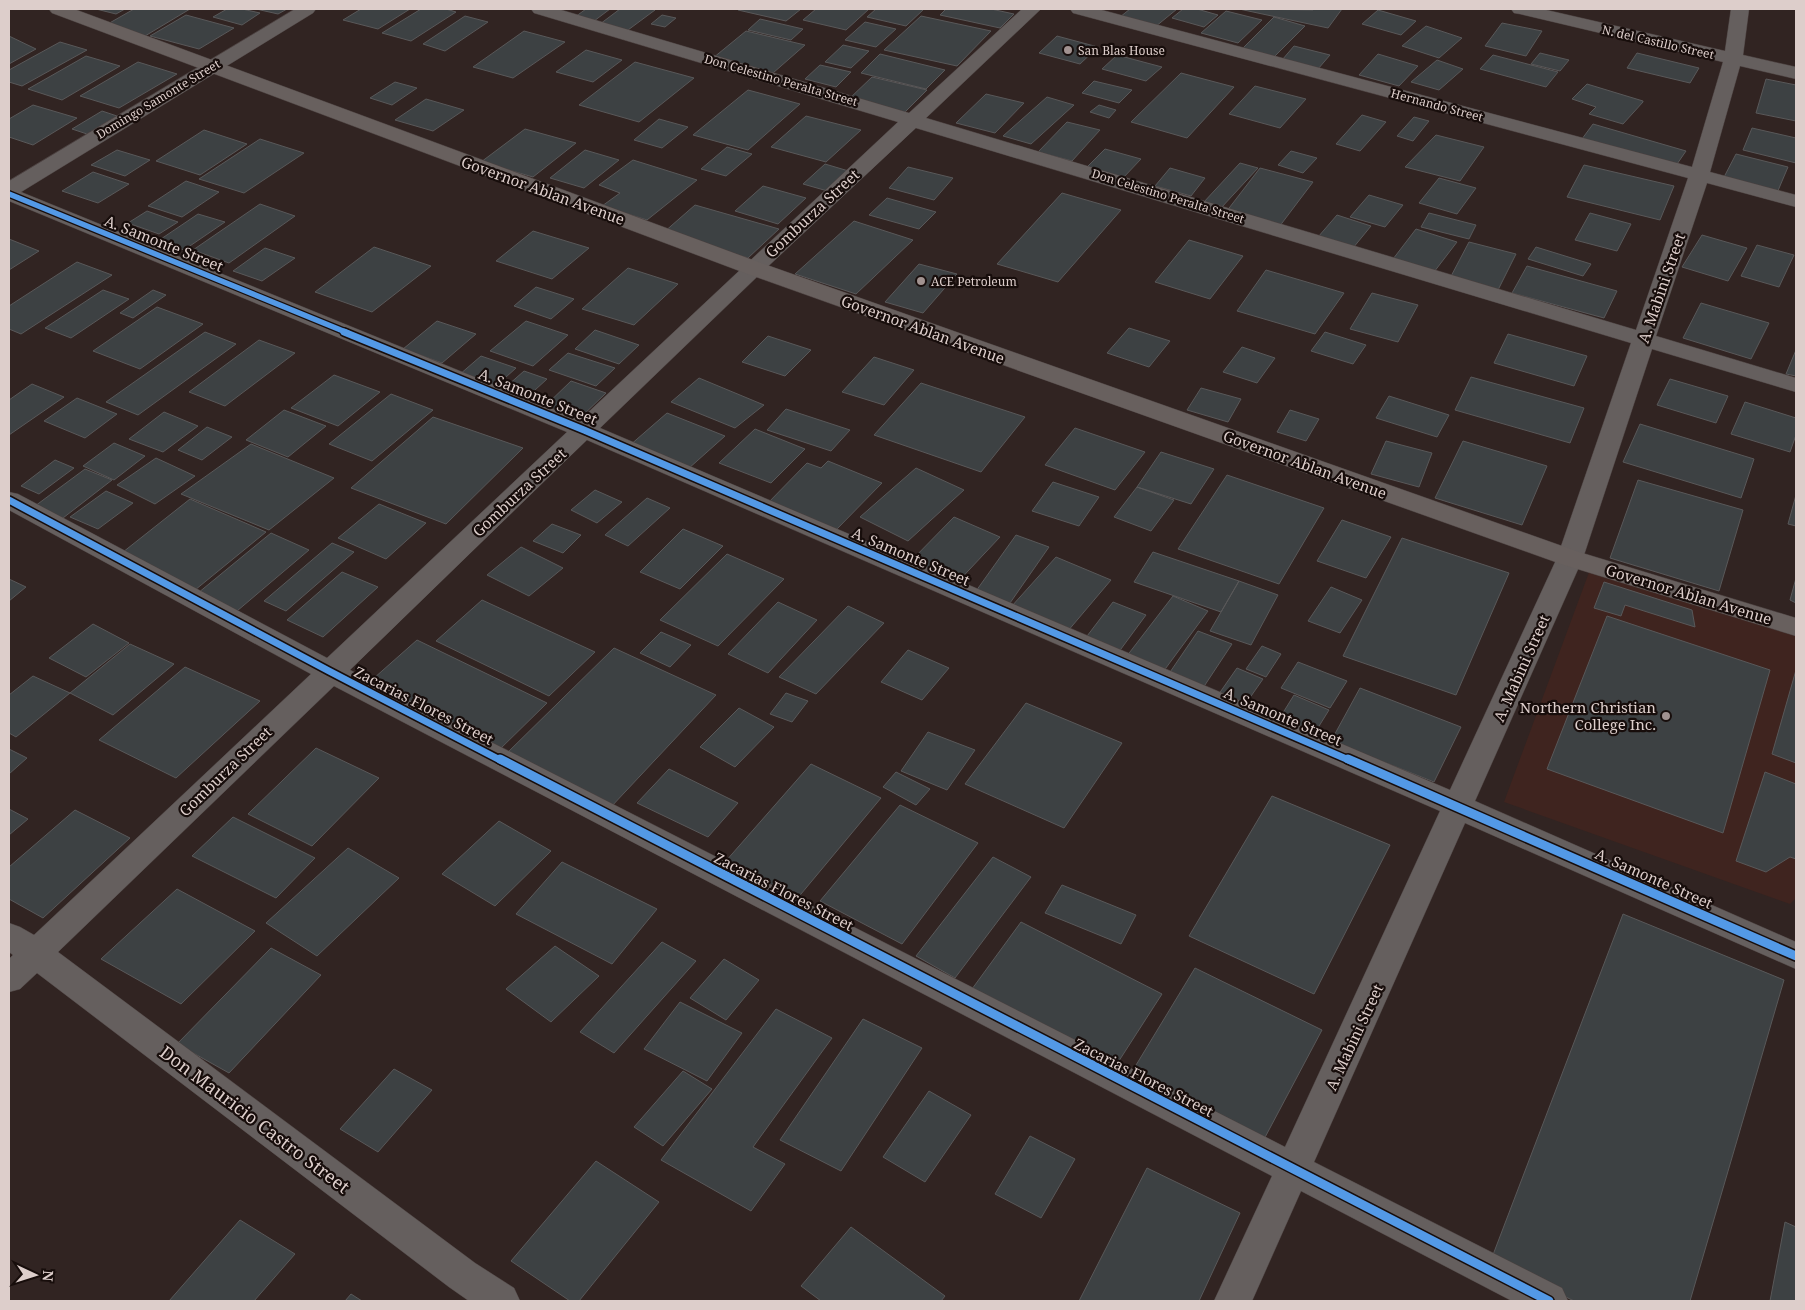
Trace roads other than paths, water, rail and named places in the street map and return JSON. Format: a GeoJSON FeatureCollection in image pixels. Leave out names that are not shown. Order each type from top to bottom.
{"type":"FeatureCollection","features":[{"type":"Feature","properties":{"kind":"main road","name":"Governor Ablan Avenue"},"geometry":{"type":"LineString","coordinates":[[58,9],[753,268],[1570,558],[1796,626]]}},
{"type":"Feature","properties":{"kind":"street","name":"Domingo Samonte Street"},"geometry":{"type":"LineString","coordinates":[[9,190],[307,9]]}},
{"type":"Feature","properties":{"kind":"street","name":"Don Celestino Peralta Street"},"geometry":{"type":"LineString","coordinates":[[540,9],[914,119],[1796,385]]}},
{"type":"Feature","properties":{"kind":"street","name":"Gomburza Street"},"geometry":{"type":"LineString","coordinates":[[9,979],[22,945],[329,671],[753,268],[1032,9]]}},
{"type":"Feature","properties":{"kind":"street","name":"Hernando Street"},"geometry":{"type":"LineString","coordinates":[[1078,9],[1796,201]]}},
{"type":"Feature","properties":{"kind":"street","name":"N. del Castillo Street"},"geometry":{"type":"LineString","coordinates":[[1520,9],[1796,74]]}},
{"type":"Feature","properties":{"kind":"street","name":"A. Mabini Street"},"geometry":{"type":"LineString","coordinates":[[1233,1301],[1459,807],[1570,558],[1699,176],[1733,60],[1740,9]]}},
{"type":"Feature","properties":{"kind":"street","name":"A. Samonte Street"},"geometry":{"type":"LineString","coordinates":[[9,194],[584,430],[1459,807],[1796,956]]}},
{"type":"Feature","properties":{"kind":"street","name":"Zacarias Flores Street"},"geometry":{"type":"LineString","coordinates":[[9,500],[329,671],[1549,1301]]}},
{"type":"Feature","properties":{"kind":"street","name":"Don Mauricio Castro Street"},"geometry":{"type":"LineString","coordinates":[[22,945],[462,1275],[501,1301]]}},
{"type":"Feature","properties":{"kind":"place","name":"San Blas House"},"geometry":{"type":"Point","coordinates":[1068,50]}},
{"type":"Feature","properties":{"kind":"place","name":"ACE Petroleum"},"geometry":{"type":"Point","coordinates":[921,281]}},
{"type":"Feature","properties":{"kind":"place","name":"Northern Christian College Inc."},"geometry":{"type":"Point","coordinates":[1666,716]}}]}
